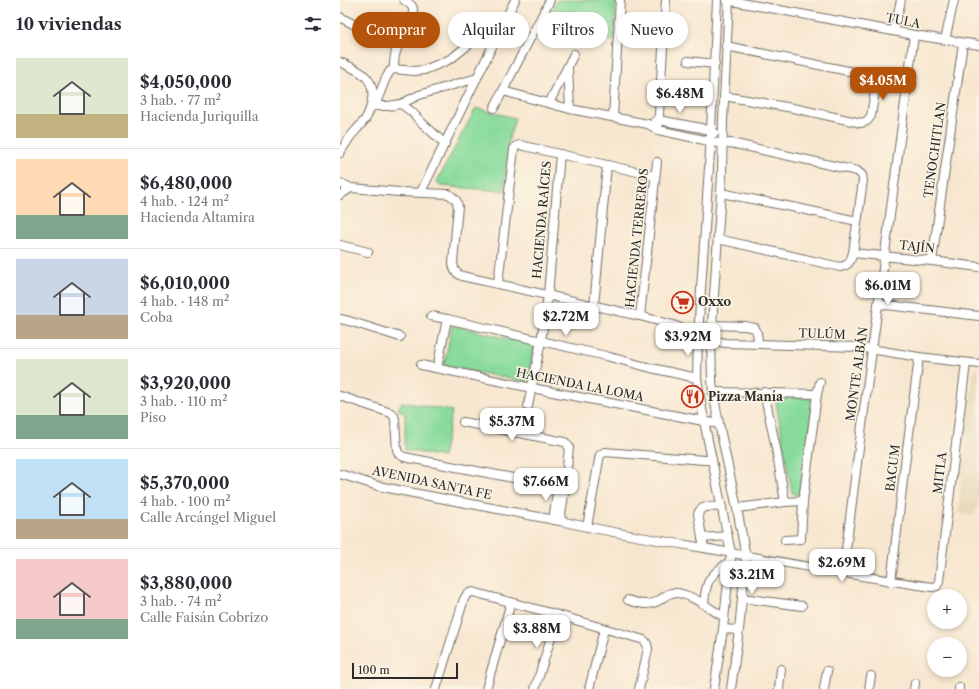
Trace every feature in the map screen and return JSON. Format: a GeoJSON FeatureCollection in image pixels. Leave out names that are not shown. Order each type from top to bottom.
{"type":"FeatureCollection","features":[{"type":"Feature","properties":{"kind":"street"},"geometry":{"type":"LineString","coordinates":[[404,0],[411,4],[414,12]]}},
{"type":"Feature","properties":{"kind":"street"},"geometry":{"type":"LineString","coordinates":[[510,12],[516,0]]}},
{"type":"Feature","properties":{"kind":"street"},"geometry":{"type":"LineString","coordinates":[[494,108],[550,0]]}},
{"type":"Feature","properties":{"kind":"street"},"geometry":{"type":"LineString","coordinates":[[613,117],[620,0]]}},
{"type":"Feature","properties":{"kind":"street"},"geometry":{"type":"LineString","coordinates":[[658,130],[666,0]]}},
{"type":"Feature","properties":{"kind":"street"},"geometry":{"type":"LineString","coordinates":[[714,689],[723,629],[731,557],[704,421],[698,378],[698,335],[709,176],[718,0]]}},
{"type":"Feature","properties":{"kind":"street"},"geometry":{"type":"LineString","coordinates":[[728,0],[722,121],[725,140],[711,340],[713,392],[746,557],[739,630],[730,689]]}},
{"type":"Feature","properties":{"kind":"street","name":"TULA"},"geometry":{"type":"LineString","coordinates":[[728,0],[914,35],[979,45]]}},
{"type":"Feature","properties":{"kind":"street"},"geometry":{"type":"LineString","coordinates":[[894,31],[901,0]]}},
{"type":"Feature","properties":{"kind":"street"},"geometry":{"type":"LineString","coordinates":[[945,40],[954,0]]}},
{"type":"Feature","properties":{"kind":"street"},"geometry":{"type":"LineString","coordinates":[[340,17],[352,24]]}},
{"type":"Feature","properties":{"kind":"street","name":"MONTE ALBÁN"},"geometry":{"type":"LineString","coordinates":[[843,573],[914,35]]}},
{"type":"Feature","properties":{"kind":"street","name":"TENOCHITLAN"},"geometry":{"type":"LineString","coordinates":[[932,260],[963,43]]}},
{"type":"Feature","properties":{"kind":"street"},"geometry":{"type":"LineString","coordinates":[[724,96],[798,109],[861,123],[867,121],[871,116],[876,84],[874,78],[868,74],[726,46]]}},
{"type":"Feature","properties":{"kind":"street"},"geometry":{"type":"LineString","coordinates":[[394,69],[397,48]]}},
{"type":"Feature","properties":{"kind":"street"},"geometry":{"type":"LineString","coordinates":[[340,152],[366,118],[390,71],[394,69],[414,71],[424,70],[452,58],[464,48]]}},
{"type":"Feature","properties":{"kind":"street"},"geometry":{"type":"LineString","coordinates":[[340,183],[351,188],[399,192],[421,192],[492,48]]}},
{"type":"Feature","properties":{"kind":"street"},"geometry":{"type":"LineString","coordinates":[[549,103],[574,54]]}},
{"type":"Feature","properties":{"kind":"street"},"geometry":{"type":"LineString","coordinates":[[688,61],[715,64]]}},
{"type":"Feature","properties":{"kind":"street"},"geometry":{"type":"LineString","coordinates":[[340,62],[356,69],[366,76],[373,95],[373,106]]}},
{"type":"Feature","properties":{"kind":"street"},"geometry":{"type":"LineString","coordinates":[[568,67],[570,109]]}},
{"type":"Feature","properties":{"kind":"street"},"geometry":{"type":"LineString","coordinates":[[373,106],[401,104],[419,95],[477,78]]}},
{"type":"Feature","properties":{"kind":"street"},"geometry":{"type":"LineString","coordinates":[[503,91],[570,109],[648,124],[658,130],[711,141],[725,140],[857,171],[862,175],[863,180],[853,253],[846,266],[840,267],[718,239]]}},
{"type":"Feature","properties":{"kind":"street"},"geometry":{"type":"LineString","coordinates":[[401,104],[412,112],[444,144]]}},
{"type":"Feature","properties":{"kind":"street"},"geometry":{"type":"LineString","coordinates":[[648,124],[659,120],[701,128],[711,131],[725,140]]}},
{"type":"Feature","properties":{"kind":"street"},"geometry":{"type":"LineString","coordinates":[[498,283],[514,149],[516,146],[520,145],[655,176]]}},
{"type":"Feature","properties":{"kind":"street","name":"HACIENDA RAÍCES"},"geometry":{"type":"LineString","coordinates":[[528,406],[548,296],[560,154]]}},
{"type":"Feature","properties":{"kind":"street","name":"HACIENDA TERREROS"},"geometry":{"type":"LineString","coordinates":[[640,316],[657,162]]}},
{"type":"Feature","properties":{"kind":"street"},"geometry":{"type":"LineString","coordinates":[[594,306],[607,165]]}},
{"type":"Feature","properties":{"kind":"street"},"geometry":{"type":"LineString","coordinates":[[709,176],[722,176]]}},
{"type":"Feature","properties":{"kind":"street"},"geometry":{"type":"LineString","coordinates":[[340,195],[351,188]]}},
{"type":"Feature","properties":{"kind":"street","name":"TULÚM"},"geometry":{"type":"LineString","coordinates":[[421,192],[449,194],[456,200],[458,206],[453,263],[456,273],[462,276],[640,316],[673,325],[711,340],[725,343],[844,346],[979,364]]}},
{"type":"Feature","properties":{"kind":"street"},"geometry":{"type":"LineString","coordinates":[[721,193],[857,221]]}},
{"type":"Feature","properties":{"kind":"street"},"geometry":{"type":"LineString","coordinates":[[340,245],[368,252]]}},
{"type":"Feature","properties":{"kind":"street","name":"TAJÍN"},"geometry":{"type":"LineString","coordinates":[[853,253],[932,260],[979,267]]}},
{"type":"Feature","properties":{"kind":"street"},"geometry":{"type":"LineString","coordinates":[[878,304],[979,316]]}},
{"type":"Feature","properties":{"kind":"street"},"geometry":{"type":"LineString","coordinates":[[431,316],[698,378]]}},
{"type":"Feature","properties":{"kind":"street"},"geometry":{"type":"LineString","coordinates":[[340,319],[400,337]]}},
{"type":"Feature","properties":{"kind":"street"},"geometry":{"type":"LineString","coordinates":[[437,368],[447,319]]}},
{"type":"Feature","properties":{"kind":"street"},"geometry":{"type":"LineString","coordinates":[[711,325],[745,326],[755,328],[758,336],[758,344]]}},
{"type":"Feature","properties":{"kind":"street","name":"BACUM"},"geometry":{"type":"LineString","coordinates":[[892,582],[919,357]]}},
{"type":"Feature","properties":{"kind":"street","name":"MITLA"},"geometry":{"type":"LineString","coordinates":[[937,586],[939,581],[966,363]]}},
{"type":"Feature","properties":{"kind":"street","name":"HACIENDA LA LOMA"},"geometry":{"type":"LineString","coordinates":[[421,365],[719,424]]}},
{"type":"Feature","properties":{"kind":"street"},"geometry":{"type":"LineString","coordinates":[[785,540],[801,539],[803,501],[817,394],[820,382]]}},
{"type":"Feature","properties":{"kind":"street"},"geometry":{"type":"LineString","coordinates":[[713,392],[817,394]]}},
{"type":"Feature","properties":{"kind":"street"},"geometry":{"type":"LineString","coordinates":[[764,392],[776,448],[785,502]]}},
{"type":"Feature","properties":{"kind":"street"},"geometry":{"type":"LineString","coordinates":[[340,396],[392,413],[395,420],[399,454],[404,457],[562,488]]}},
{"type":"Feature","properties":{"kind":"street"},"geometry":{"type":"LineString","coordinates":[[463,422],[565,442],[567,444],[569,447],[557,520]]}},
{"type":"Feature","properties":{"kind":"street"},"geometry":{"type":"LineString","coordinates":[[588,527],[600,455],[605,452],[712,460]]}},
{"type":"Feature","properties":{"kind":"street","name":"AVENIDA SANTA FE"},"geometry":{"type":"LineString","coordinates":[[340,474],[378,486],[704,548],[731,557],[746,557],[892,582],[932,587],[937,586]]}},
{"type":"Feature","properties":{"kind":"street"},"geometry":{"type":"LineString","coordinates":[[737,508],[803,501]]}},
{"type":"Feature","properties":{"kind":"street"},"geometry":{"type":"LineString","coordinates":[[704,548],[698,514],[699,511],[702,508],[707,507],[722,507]]}},
{"type":"Feature","properties":{"kind":"street"},"geometry":{"type":"LineString","coordinates":[[702,538],[728,536]]}},
{"type":"Feature","properties":{"kind":"street"},"geometry":{"type":"LineString","coordinates":[[704,604],[705,591],[708,581],[731,557]]}},
{"type":"Feature","properties":{"kind":"street"},"geometry":{"type":"LineString","coordinates":[[436,689],[464,599],[467,594],[473,592],[644,640],[648,649],[638,689]]}},
{"type":"Feature","properties":{"kind":"street"},"geometry":{"type":"LineString","coordinates":[[628,600],[644,605],[659,601],[668,594],[686,594],[724,618]]}},
{"type":"Feature","properties":{"kind":"street"},"geometry":{"type":"LineString","coordinates":[[742,598],[802,606]]}},
{"type":"Feature","properties":{"kind":"street"},"geometry":{"type":"LineString","coordinates":[[486,689],[511,602]]}},
{"type":"Feature","properties":{"kind":"street"},"geometry":{"type":"LineString","coordinates":[[535,689],[558,615]]}},
{"type":"Feature","properties":{"kind":"street"},"geometry":{"type":"LineString","coordinates":[[590,689],[604,629]]}},
{"type":"Feature","properties":{"kind":"street"},"geometry":{"type":"LineString","coordinates":[[723,629],[739,630]]}},
{"type":"Feature","properties":{"kind":"street"},"geometry":{"type":"LineString","coordinates":[[779,689],[781,669]]}},
{"type":"Feature","properties":{"kind":"street"},"geometry":{"type":"LineString","coordinates":[[824,689],[827,671]]}},
{"type":"Feature","properties":{"kind":"street"},"geometry":{"type":"LineString","coordinates":[[869,689],[871,676]]}},
{"type":"Feature","properties":{"kind":"shaded area"},"geometry":{"type":"Polygon","coordinates":[[[979,369],[979,506],[972,516],[958,513],[973,373],[979,369]]]}},
{"type":"Feature","properties":{"kind":"green space"},"geometry":{"type":"Polygon","coordinates":[[[557,0],[616,0],[614,41],[608,40],[608,12],[551,12],[557,0]]]}},
{"type":"Feature","properties":{"kind":"green space"},"geometry":{"type":"Polygon","coordinates":[[[476,108],[515,118],[509,139],[504,191],[440,186],[437,181],[476,108]]]}},
{"type":"Feature","properties":{"kind":"green space"},"geometry":{"type":"Polygon","coordinates":[[[452,325],[535,345],[528,382],[444,366],[452,325]]]}},
{"type":"Feature","properties":{"kind":"green space"},"geometry":{"type":"Polygon","coordinates":[[[775,397],[814,398],[802,491],[798,496],[792,493],[775,397]]]}},
{"type":"Feature","properties":{"kind":"green space"},"geometry":{"type":"Polygon","coordinates":[[[402,402],[452,411],[443,457],[405,450],[405,414],[398,409],[402,402]]]}},
{"type":"Feature","properties":{"kind":"place","name":"Oxxo"},"geometry":{"type":"Point","coordinates":[682,302]}},
{"type":"Feature","properties":{"kind":"place","name":"Pizza Manía"},"geometry":{"type":"Point","coordinates":[692,397]}}]}
